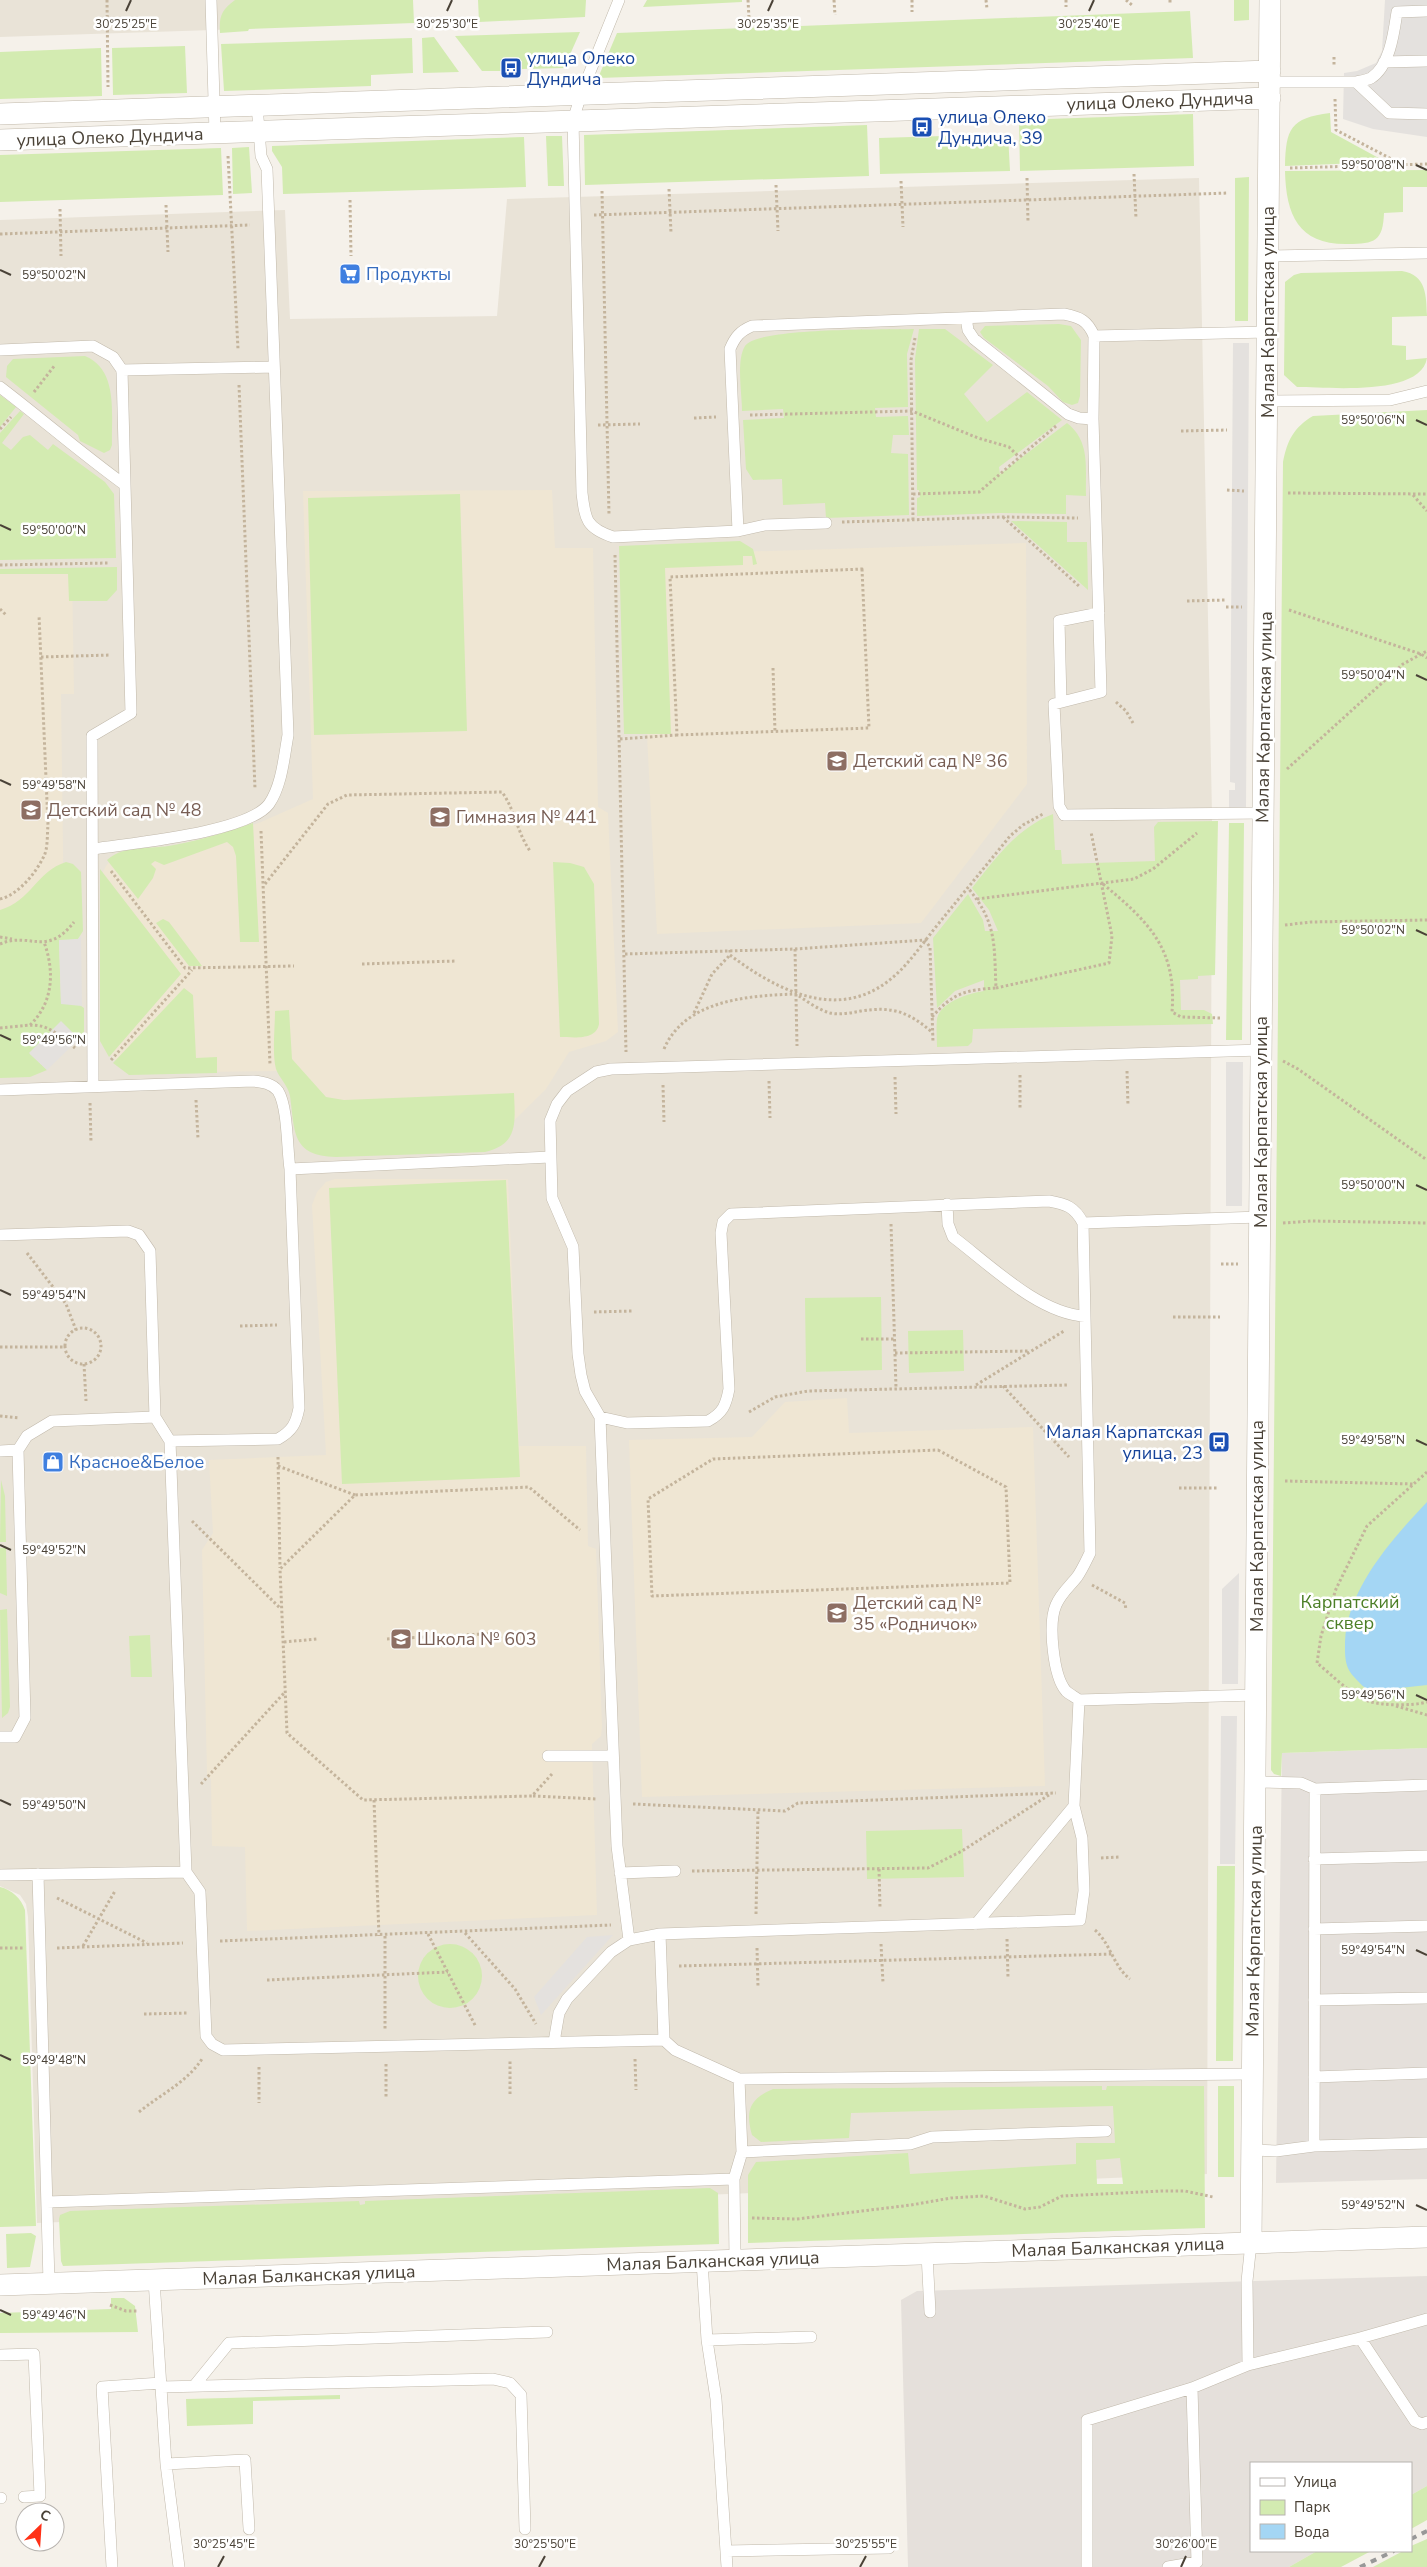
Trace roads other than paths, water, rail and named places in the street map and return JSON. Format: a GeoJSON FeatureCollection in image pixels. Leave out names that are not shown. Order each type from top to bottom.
{"type":"FeatureCollection","features":[{"type":"Feature","properties":{"kind":"street","name":"Малая Карпатская улица"},"geometry":{"type":"LineString","coordinates":[[1251,2243],[1270,0]]}},
{"type":"Feature","properties":{"kind":"street","name":"улица Олеко Дундича"},"geometry":{"type":"LineString","coordinates":[[0,114],[581,94],[1270,83]]}},
{"type":"Feature","properties":{"kind":"street","name":"улица Олеко Дундича"},"geometry":{"type":"LineString","coordinates":[[0,140],[221,140],[259,132],[573,121],[1270,83]]}},
{"type":"Feature","properties":{"kind":"street","name":"Малая Балканская улица"},"geometry":{"type":"LineString","coordinates":[[0,2285],[1427,2237]]}},
{"type":"Feature","properties":{"kind":"lane"},"geometry":{"type":"LineString","coordinates":[[211,0],[213,107],[221,140]]}},
{"type":"Feature","properties":{"kind":"lane"},"geometry":{"type":"LineString","coordinates":[[619,0],[581,94],[573,121],[584,512],[589,524],[599,532],[613,536],[738,531],[765,525],[826,522]]}},
{"type":"Feature","properties":{"kind":"lane"},"geometry":{"type":"LineString","coordinates":[[1270,83],[1356,82],[1372,78],[1384,62],[1393,36],[1397,12],[1427,11]]}},
{"type":"Feature","properties":{"kind":"lane"},"geometry":{"type":"LineString","coordinates":[[1384,62],[1427,61]]}},
{"type":"Feature","properties":{"kind":"lane"},"geometry":{"type":"LineString","coordinates":[[1356,82],[1390,113],[1427,114]]}},
{"type":"Feature","properties":{"kind":"lane"},"geometry":{"type":"LineString","coordinates":[[94,848],[205,832],[238,823],[268,806],[276,791],[288,735],[267,169],[261,156],[258,105]]}},
{"type":"Feature","properties":{"kind":"lane"},"geometry":{"type":"LineString","coordinates":[[1269,256],[1427,253]]}},
{"type":"Feature","properties":{"kind":"lane"},"geometry":{"type":"LineString","coordinates":[[738,531],[730,349],[742,330],[752,326],[1064,314],[1079,317],[1090,325],[1094,336],[1093,419],[1101,692],[1054,704],[1059,806],[1064,815],[1264,813]]}},
{"type":"Feature","properties":{"kind":"lane"},"geometry":{"type":"LineString","coordinates":[[966,318],[968,330],[974,339],[1070,414],[1079,418],[1093,419]]}},
{"type":"Feature","properties":{"kind":"lane"},"geometry":{"type":"LineString","coordinates":[[1094,336],[1268,332]]}},
{"type":"Feature","properties":{"kind":"lane"},"geometry":{"type":"LineString","coordinates":[[0,350],[93,346],[113,357],[122,370],[131,713],[92,736],[94,848],[93,1086]]}},
{"type":"Feature","properties":{"kind":"lane"},"geometry":{"type":"LineString","coordinates":[[122,370],[274,367]]}},
{"type":"Feature","properties":{"kind":"lane"},"geometry":{"type":"LineString","coordinates":[[0,387],[54,428],[75,449],[125,485]]}},
{"type":"Feature","properties":{"kind":"lane"},"geometry":{"type":"LineString","coordinates":[[1267,401],[1390,400],[1427,391]]}},
{"type":"Feature","properties":{"kind":"lane"},"geometry":{"type":"LineString","coordinates":[[1060,702],[1059,620],[1099,607]]}},
{"type":"Feature","properties":{"kind":"lane"},"geometry":{"type":"LineString","coordinates":[[628,1940],[620,1873],[612,1756],[600,1416],[585,1391],[578,1354],[573,1247],[552,1198],[550,1121],[557,1104],[568,1091],[596,1072],[626,1068],[1262,1050]]}},
{"type":"Feature","properties":{"kind":"lane"},"geometry":{"type":"LineString","coordinates":[[0,1090],[253,1081],[267,1083],[277,1090],[283,1102],[290,1169],[299,1408],[297,1422],[289,1433],[278,1439],[170,1441]]}},
{"type":"Feature","properties":{"kind":"lane"},"geometry":{"type":"LineString","coordinates":[[290,1169],[550,1157]]}},
{"type":"Feature","properties":{"kind":"lane"},"geometry":{"type":"LineString","coordinates":[[600,1416],[627,1423],[708,1421],[720,1415],[727,1404],[729,1389],[722,1233],[723,1222],[731,1214],[947,1204],[1049,1201],[1064,1204],[1076,1210],[1083,1223],[1090,1553],[1079,1575],[1062,1594],[1055,1606],[1053,1620],[1055,1664],[1059,1679],[1067,1691],[1079,1700],[1256,1695]]}},
{"type":"Feature","properties":{"kind":"lane"},"geometry":{"type":"LineString","coordinates":[[947,1204],[948,1224],[953,1237],[1036,1300],[1061,1312],[1085,1316]]}},
{"type":"Feature","properties":{"kind":"lane"},"geometry":{"type":"LineString","coordinates":[[1083,1223],[1260,1217]]}},
{"type":"Feature","properties":{"kind":"lane"},"geometry":{"type":"LineString","coordinates":[[0,1235],[128,1231],[138,1235],[146,1242],[150,1251],[155,1417],[170,1441],[186,1872],[200,1892],[204,2013],[206,2036],[212,2044],[223,2050],[485,2042],[664,2040],[675,2050],[739,2079],[1253,2074]]}},
{"type":"Feature","properties":{"kind":"lane"},"geometry":{"type":"LineString","coordinates":[[0,1737],[15,1737],[25,1718],[18,1450],[27,1436],[42,1425],[52,1421],[155,1417]]}},
{"type":"Feature","properties":{"kind":"lane"},"geometry":{"type":"LineString","coordinates":[[0,1451],[18,1450]]}},
{"type":"Feature","properties":{"kind":"lane"},"geometry":{"type":"LineString","coordinates":[[554,2042],[559,2013],[567,1999],[612,1952],[628,1940],[660,1934],[1080,1920],[1084,1891],[1082,1838],[1074,1806],[1079,1700]]}},
{"type":"Feature","properties":{"kind":"lane"},"geometry":{"type":"LineString","coordinates":[[548,1756],[612,1756]]}},
{"type":"Feature","properties":{"kind":"lane"},"geometry":{"type":"LineString","coordinates":[[1255,1782],[1302,1783],[1315,1788],[1427,1785]]}},
{"type":"Feature","properties":{"kind":"lane"},"geometry":{"type":"LineString","coordinates":[[1314,2146],[1315,1788]]}},
{"type":"Feature","properties":{"kind":"lane"},"geometry":{"type":"LineString","coordinates":[[976,1924],[1074,1806]]}},
{"type":"Feature","properties":{"kind":"lane"},"geometry":{"type":"LineString","coordinates":[[1314,1860],[1427,1856]]}},
{"type":"Feature","properties":{"kind":"lane"},"geometry":{"type":"LineString","coordinates":[[620,1873],[675,1871]]}},
{"type":"Feature","properties":{"kind":"lane"},"geometry":{"type":"LineString","coordinates":[[0,1875],[186,1872]]}},
{"type":"Feature","properties":{"kind":"lane"},"geometry":{"type":"LineString","coordinates":[[38,1874],[50,2283]]}},
{"type":"Feature","properties":{"kind":"lane"},"geometry":{"type":"LineString","coordinates":[[1314,1929],[1427,1926]]}},
{"type":"Feature","properties":{"kind":"lane"},"geometry":{"type":"LineString","coordinates":[[660,1934],[664,2040]]}},
{"type":"Feature","properties":{"kind":"lane"},"geometry":{"type":"LineString","coordinates":[[1314,2000],[1427,1998]]}},
{"type":"Feature","properties":{"kind":"lane"},"geometry":{"type":"LineString","coordinates":[[1314,2077],[1427,2073]]}},
{"type":"Feature","properties":{"kind":"lane"},"geometry":{"type":"LineString","coordinates":[[735,2260],[734,2179],[742,2152],[739,2079]]}},
{"type":"Feature","properties":{"kind":"lane"},"geometry":{"type":"LineString","coordinates":[[742,2152],[910,2144],[932,2138],[1106,2131]]}},
{"type":"Feature","properties":{"kind":"lane"},"geometry":{"type":"LineString","coordinates":[[1252,2150],[1276,2151],[1314,2146],[1427,2144]]}},
{"type":"Feature","properties":{"kind":"lane"},"geometry":{"type":"LineString","coordinates":[[47,2202],[734,2179]]}},
{"type":"Feature","properties":{"kind":"lane"},"geometry":{"type":"LineString","coordinates":[[1248,2365],[1247,2281],[1251,2243]]}},
{"type":"Feature","properties":{"kind":"lane"},"geometry":{"type":"LineString","coordinates":[[927,2254],[930,2312]]}},
{"type":"Feature","properties":{"kind":"lane"},"geometry":{"type":"LineString","coordinates":[[702,2261],[707,2340],[716,2399],[727,2567]]}},
{"type":"Feature","properties":{"kind":"lane"},"geometry":{"type":"LineString","coordinates":[[154,2280],[166,2464],[179,2567]]}},
{"type":"Feature","properties":{"kind":"lane"},"geometry":{"type":"LineString","coordinates":[[1087,2567],[1087,2420],[1192,2388],[1248,2365],[1360,2338],[1427,2319]]}},
{"type":"Feature","properties":{"kind":"lane"},"geometry":{"type":"LineString","coordinates":[[194,2386],[229,2343],[547,2332]]}},
{"type":"Feature","properties":{"kind":"lane"},"geometry":{"type":"LineString","coordinates":[[707,2340],[811,2337]]}},
{"type":"Feature","properties":{"kind":"lane"},"geometry":{"type":"LineString","coordinates":[[1360,2338],[1415,2421],[1422,2424],[1427,2422]]}},
{"type":"Feature","properties":{"kind":"lane"},"geometry":{"type":"LineString","coordinates":[[0,2356],[34,2354],[40,2496],[24,2497]]}},
{"type":"Feature","properties":{"kind":"lane"},"geometry":{"type":"LineString","coordinates":[[112,2567],[102,2387],[492,2379],[510,2383],[522,2395],[525,2529]]}},
{"type":"Feature","properties":{"kind":"lane"},"geometry":{"type":"LineString","coordinates":[[1168,2567],[1197,2562],[1192,2388]]}},
{"type":"Feature","properties":{"kind":"lane"},"geometry":{"type":"LineString","coordinates":[[166,2464],[246,2460],[249,2529]]}},
{"type":"Feature","properties":{"kind":"lane"},"geometry":{"type":"LineString","coordinates":[[726,2551],[889,2548]]}},
{"type":"Feature","properties":{"kind":"water"},"geometry":{"type":"Polygon","coordinates":[[[1427,1502],[1427,1685],[1373,1691],[1363,1686],[1351,1674],[1347,1665],[1345,1642],[1348,1622],[1354,1603],[1374,1566],[1400,1532],[1427,1502]]]}},
{"type":"Feature","properties":{"kind":"railway"},"geometry":{"type":"LineString","coordinates":[[1412,2538],[1427,2531]]}},
{"type":"Feature","properties":{"kind":"railway"},"geometry":{"type":"LineString","coordinates":[[1360,2567],[1392,2552]]}},
{"type":"Feature","properties":{"kind":"place","name":"улица Олеко Дундича"},"geometry":{"type":"Point","coordinates":[511,68]}},
{"type":"Feature","properties":{"kind":"place","name":"улица Олеко Дундича, 39"},"geometry":{"type":"Point","coordinates":[922,127]}},
{"type":"Feature","properties":{"kind":"place","name":"Продукты"},"geometry":{"type":"Point","coordinates":[350,274]}},
{"type":"Feature","properties":{"kind":"place","name":"Детский сад № 36"},"geometry":{"type":"Point","coordinates":[837,761]}},
{"type":"Feature","properties":{"kind":"place","name":"Детский сад № 48"},"geometry":{"type":"Point","coordinates":[31,810]}},
{"type":"Feature","properties":{"kind":"place","name":"Гимназия № 441"},"geometry":{"type":"Point","coordinates":[440,817]}},
{"type":"Feature","properties":{"kind":"place","name":"Малая Карпатская улица, 23"},"geometry":{"type":"Point","coordinates":[1219,1442]}},
{"type":"Feature","properties":{"kind":"place","name":"Красное&Белое"},"geometry":{"type":"Point","coordinates":[53,1462]}},
{"type":"Feature","properties":{"kind":"place","name":"Детский сад № 35 «Родничок»"},"geometry":{"type":"Point","coordinates":[837,1613]}},
{"type":"Feature","properties":{"kind":"place","name":"Школа № 603"},"geometry":{"type":"Point","coordinates":[401,1639]}},
{"type":"Feature","properties":{"kind":"park label","name":"Карпатский сквер"},"geometry":{"type":"Point","coordinates":[1350,1612]}}]}
